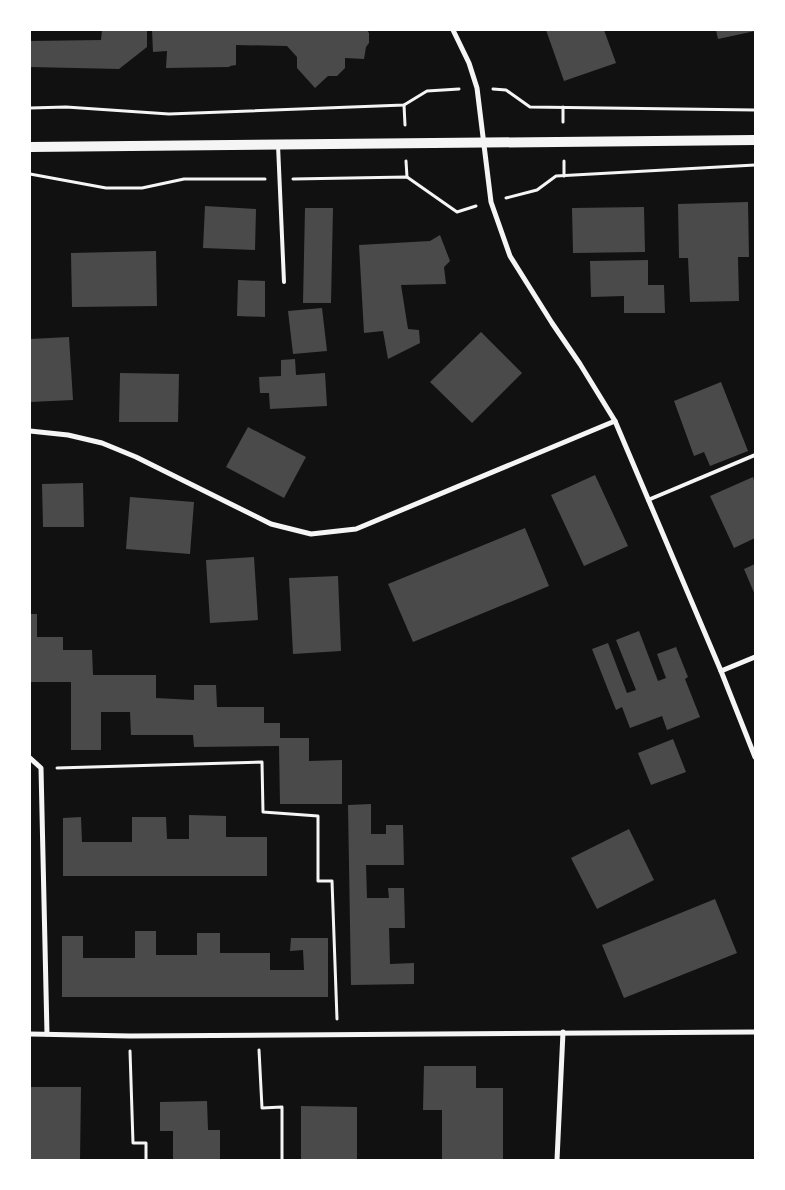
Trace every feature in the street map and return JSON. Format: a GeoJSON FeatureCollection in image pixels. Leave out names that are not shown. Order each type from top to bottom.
{"type":"FeatureCollection","features":[{"type":"Feature","properties":{"kind":"main road"},"geometry":{"type":"LineString","coordinates":[[30,147],[755,140]]}},
{"type":"Feature","properties":{"kind":"street"},"geometry":{"type":"LineString","coordinates":[[462,30],[454,32],[469,62],[477,88],[491,202],[510,256],[615,421],[721,671],[755,757]]}},
{"type":"Feature","properties":{"kind":"street"},"geometry":{"type":"LineString","coordinates":[[30,431],[68,434],[102,443],[136,457],[271,524],[311,534],[356,529],[615,421]]}},
{"type":"Feature","properties":{"kind":"street"},"geometry":{"type":"LineString","coordinates":[[721,671],[755,658]]}},
{"type":"Feature","properties":{"kind":"street"},"geometry":{"type":"LineString","coordinates":[[30,758],[41,768],[47,1034]]}},
{"type":"Feature","properties":{"kind":"street"},"geometry":{"type":"LineString","coordinates":[[30,1034],[337,1036],[563,1032],[755,1032]]}},
{"type":"Feature","properties":{"kind":"street"},"geometry":{"type":"LineString","coordinates":[[557,1160],[563,1032]]}},
{"type":"Feature","properties":{"kind":"lane"},"geometry":{"type":"LineString","coordinates":[[278,145],[284,282]]}},
{"type":"Feature","properties":{"kind":"lane"},"geometry":{"type":"LineString","coordinates":[[648,500],[755,455]]}},
{"type":"Feature","properties":{"kind":"path"},"geometry":{"type":"LineString","coordinates":[[30,108],[66,107],[169,114],[404,105],[427,91],[477,88],[506,90],[530,106],[755,110]]}},
{"type":"Feature","properties":{"kind":"path"},"geometry":{"type":"LineString","coordinates":[[30,174],[106,188],[142,188],[184,179],[407,178],[457,212],[537,190],[556,176],[755,165]]}},
{"type":"Feature","properties":{"kind":"path"},"geometry":{"type":"LineString","coordinates":[[41,768],[262,762],[263,812],[318,816],[318,881],[332,881],[337,1036]]}},
{"type":"Feature","properties":{"kind":"path"},"geometry":{"type":"LineString","coordinates":[[258,1035],[262,1108],[282,1107],[282,1160]]}},
{"type":"Feature","properties":{"kind":"path"},"geometry":{"type":"LineString","coordinates":[[130,1036],[133,1143],[146,1144],[146,1160]]}},
{"type":"Feature","properties":{"kind":"building"},"geometry":{"type":"Polygon","coordinates":[[[102,30],[147,30],[147,47],[119,69],[30,67],[30,41],[101,40],[102,30]]]}},
{"type":"Feature","properties":{"kind":"building"},"geometry":{"type":"Polygon","coordinates":[[[152,30],[367,30],[369,33],[369,43],[366,47],[364,59],[345,58],[345,68],[337,76],[328,76],[315,88],[297,68],[297,57],[287,46],[236,45],[236,65],[229,67],[166,68],[167,51],[153,52],[152,30]]]}},
{"type":"Feature","properties":{"kind":"building"},"geometry":{"type":"Polygon","coordinates":[[[546,30],[604,30],[616,63],[564,81],[546,30]]]}},
{"type":"Feature","properties":{"kind":"building"},"geometry":{"type":"Polygon","coordinates":[[[716,30],[755,30],[755,31],[718,39],[716,30]]]}},
{"type":"Feature","properties":{"kind":"building"},"geometry":{"type":"Polygon","coordinates":[[[748,202],[749,257],[738,257],[739,301],[690,302],[688,258],[679,258],[678,204],[748,202]]]}},
{"type":"Feature","properties":{"kind":"building"},"geometry":{"type":"Polygon","coordinates":[[[205,206],[256,209],[255,250],[203,248],[205,206]]]}},
{"type":"Feature","properties":{"kind":"building"},"geometry":{"type":"Polygon","coordinates":[[[644,207],[645,252],[573,253],[572,208],[644,207]]]}},
{"type":"Feature","properties":{"kind":"building"},"geometry":{"type":"Polygon","coordinates":[[[305,208],[333,208],[331,303],[303,303],[305,208]]]}},
{"type":"Feature","properties":{"kind":"building"},"geometry":{"type":"Polygon","coordinates":[[[440,235],[450,261],[444,267],[446,284],[401,285],[408,329],[419,330],[420,343],[388,359],[383,331],[364,333],[359,245],[430,241],[440,235]]]}},
{"type":"Feature","properties":{"kind":"building"},"geometry":{"type":"Polygon","coordinates":[[[156,251],[157,306],[72,307],[71,253],[156,251]]]}},
{"type":"Feature","properties":{"kind":"building"},"geometry":{"type":"Polygon","coordinates":[[[648,260],[648,285],[664,285],[665,313],[624,313],[624,296],[591,297],[590,261],[648,260]]]}},
{"type":"Feature","properties":{"kind":"building"},"geometry":{"type":"Polygon","coordinates":[[[238,280],[265,281],[265,317],[237,316],[238,280]]]}},
{"type":"Feature","properties":{"kind":"building"},"geometry":{"type":"Polygon","coordinates":[[[322,308],[327,351],[293,354],[288,311],[322,308]]]}},
{"type":"Feature","properties":{"kind":"building"},"geometry":{"type":"Polygon","coordinates":[[[481,332],[522,373],[472,423],[430,382],[481,332]]]}},
{"type":"Feature","properties":{"kind":"building"},"geometry":{"type":"Polygon","coordinates":[[[69,337],[73,400],[30,402],[30,339],[69,337]]]}},
{"type":"Feature","properties":{"kind":"building"},"geometry":{"type":"Polygon","coordinates":[[[295,359],[296,375],[325,373],[327,406],[270,409],[269,393],[260,393],[259,377],[281,376],[281,360],[295,359]]]}},
{"type":"Feature","properties":{"kind":"building"},"geometry":{"type":"Polygon","coordinates":[[[120,373],[179,374],[178,422],[119,422],[120,373]]]}},
{"type":"Feature","properties":{"kind":"building"},"geometry":{"type":"Polygon","coordinates":[[[721,382],[748,451],[710,466],[704,452],[694,456],[674,401],[721,382]]]}},
{"type":"Feature","properties":{"kind":"building"},"geometry":{"type":"Polygon","coordinates":[[[248,427],[306,457],[284,498],[226,467],[248,427]]]}},
{"type":"Feature","properties":{"kind":"building"},"geometry":{"type":"Polygon","coordinates":[[[595,475],[628,546],[584,566],[551,495],[595,475]]]}},
{"type":"Feature","properties":{"kind":"building"},"geometry":{"type":"Polygon","coordinates":[[[753,477],[755,483],[755,538],[734,548],[710,496],[753,477]]]}},
{"type":"Feature","properties":{"kind":"building"},"geometry":{"type":"Polygon","coordinates":[[[83,483],[84,527],[43,527],[42,484],[83,483]]]}},
{"type":"Feature","properties":{"kind":"building"},"geometry":{"type":"Polygon","coordinates":[[[130,497],[194,502],[190,554],[126,549],[130,497]]]}},
{"type":"Feature","properties":{"kind":"building"},"geometry":{"type":"Polygon","coordinates":[[[525,528],[549,586],[413,642],[388,584],[525,528]]]}},
{"type":"Feature","properties":{"kind":"building"},"geometry":{"type":"Polygon","coordinates":[[[254,557],[258,620],[210,623],[206,560],[254,557]]]}},
{"type":"Feature","properties":{"kind":"building"},"geometry":{"type":"Polygon","coordinates":[[[755,564],[755,595],[744,569],[755,564]]]}},
{"type":"Feature","properties":{"kind":"building"},"geometry":{"type":"Polygon","coordinates":[[[338,576],[341,651],[293,654],[289,578],[338,576]]]}},
{"type":"Feature","properties":{"kind":"building"},"geometry":{"type":"Polygon","coordinates":[[[30,614],[37,614],[37,637],[63,637],[63,650],[92,650],[93,675],[156,675],[156,698],[194,700],[194,685],[216,685],[217,707],[264,707],[264,723],[280,723],[280,738],[309,738],[309,761],[342,760],[342,804],[280,804],[279,746],[194,747],[193,735],[131,735],[130,712],[101,712],[101,750],[71,750],[71,682],[30,682],[30,614]]]}},
{"type":"Feature","properties":{"kind":"building"},"geometry":{"type":"Polygon","coordinates":[[[639,631],[658,681],[666,678],[657,654],[676,647],[688,677],[685,679],[700,717],[667,730],[662,716],[630,728],[622,707],[616,710],[592,649],[608,643],[627,693],[636,690],[616,640],[639,631]]]}},
{"type":"Feature","properties":{"kind":"building"},"geometry":{"type":"Polygon","coordinates":[[[673,739],[686,772],[651,785],[638,753],[673,739]]]}},
{"type":"Feature","properties":{"kind":"building"},"geometry":{"type":"Polygon","coordinates":[[[371,804],[371,834],[386,834],[386,825],[403,825],[404,865],[366,865],[367,898],[389,898],[388,888],[404,888],[405,928],[389,928],[390,964],[414,963],[414,984],[351,985],[348,805],[371,804]]]}},
{"type":"Feature","properties":{"kind":"building"},"geometry":{"type":"Polygon","coordinates":[[[189,815],[226,816],[226,837],[267,837],[267,876],[63,876],[63,818],[81,817],[82,842],[132,842],[132,817],[166,817],[167,839],[189,839],[189,815]]]}},
{"type":"Feature","properties":{"kind":"building"},"geometry":{"type":"Polygon","coordinates":[[[629,829],[654,880],[597,909],[571,858],[629,829]]]}},
{"type":"Feature","properties":{"kind":"building"},"geometry":{"type":"Polygon","coordinates":[[[715,899],[737,953],[624,998],[602,945],[715,899]]]}},
{"type":"Feature","properties":{"kind":"building"},"geometry":{"type":"Polygon","coordinates":[[[135,931],[156,931],[156,955],[197,955],[197,933],[220,933],[220,953],[270,953],[270,970],[304,970],[303,950],[290,951],[291,938],[328,938],[328,997],[62,997],[62,936],[83,936],[83,958],[135,958],[135,931]]]}},
{"type":"Feature","properties":{"kind":"building"},"geometry":{"type":"Polygon","coordinates":[[[424,1066],[476,1066],[476,1088],[503,1088],[503,1160],[442,1160],[442,1110],[423,1110],[424,1066]]]}},
{"type":"Feature","properties":{"kind":"building"},"geometry":{"type":"Polygon","coordinates":[[[30,1087],[81,1087],[80,1160],[30,1160],[30,1087]]]}},
{"type":"Feature","properties":{"kind":"building"},"geometry":{"type":"Polygon","coordinates":[[[207,1101],[208,1130],[220,1130],[220,1160],[173,1160],[173,1131],[160,1131],[160,1102],[207,1101]]]}},
{"type":"Feature","properties":{"kind":"building"},"geometry":{"type":"Polygon","coordinates":[[[301,1106],[357,1107],[357,1160],[301,1160],[301,1106]]]}}]}
